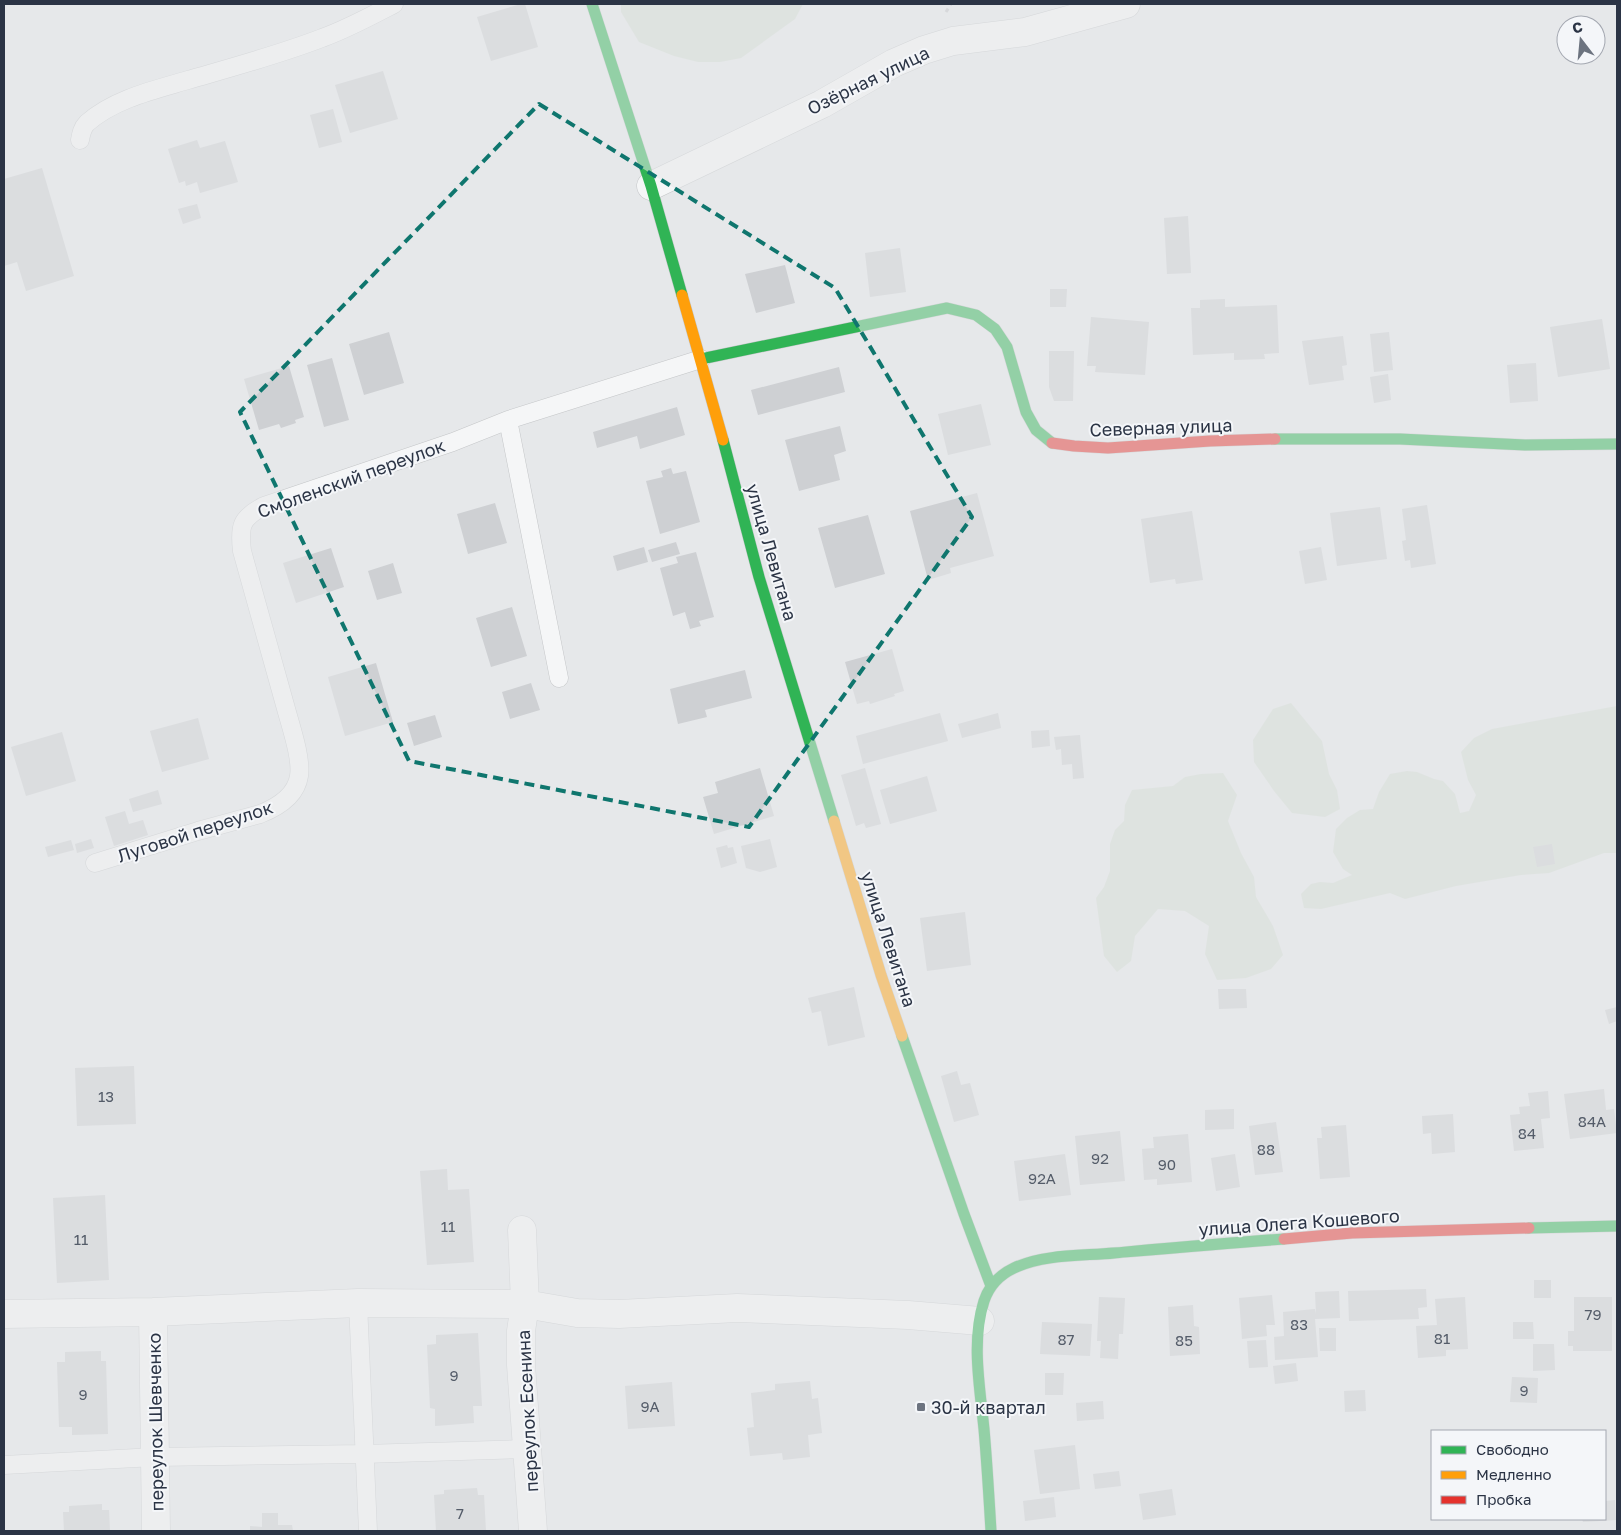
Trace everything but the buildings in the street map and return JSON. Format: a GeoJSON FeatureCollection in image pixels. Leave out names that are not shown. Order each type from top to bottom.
{"type":"FeatureCollection","features":[{"type":"Feature","properties":{"kind":"street","name":"улица Левитана"},"geometry":{"type":"LineString","coordinates":[[592,4],[651,186],[701,359],[759,577],[881,975],[991,1286]]}},
{"type":"Feature","properties":{"kind":"street","name":"Озёрная улица"},"geometry":{"type":"LineString","coordinates":[[651,186],[822,104],[894,63],[924,50],[953,41],[1025,32],[1126,4]]}},
{"type":"Feature","properties":{"kind":"street","name":"Северная улица"},"geometry":{"type":"LineString","coordinates":[[701,359],[947,308],[960,309],[989,322],[1000,335],[1010,351],[1028,420],[1040,435],[1053,443],[1096,449],[1210,441],[1379,439],[1545,445],[1614,441]]}},
{"type":"Feature","properties":{"kind":"street","name":"улица Олега Кошевого"},"geometry":{"type":"LineString","coordinates":[[991,1286],[1004,1274],[1018,1267],[1031,1262],[1064,1257],[1352,1233],[1617,1226]]}},
{"type":"Feature","properties":{"kind":"street","name":"переулок Есенина"},"geometry":{"type":"LineString","coordinates":[[522,1230],[525,1304],[521,1331],[521,1365],[533,1531]]}},
{"type":"Feature","properties":{"kind":"street"},"geometry":{"type":"LineString","coordinates":[[991,1286],[983,1304],[980,1321],[979,1366],[991,1531]]}},
{"type":"Feature","properties":{"kind":"street"},"geometry":{"type":"LineString","coordinates":[[4,1314],[153,1312],[358,1303],[525,1304],[577,1313],[619,1314],[737,1308],[908,1315],[980,1321]]}},
{"type":"Feature","properties":{"kind":"street","name":"переулок Шевченко"},"geometry":{"type":"LineString","coordinates":[[153,1312],[156,1531]]}},
{"type":"Feature","properties":{"kind":"lane"},"geometry":{"type":"LineString","coordinates":[[80,140],[85,125],[111,107],[153,91],[322,38],[394,4]]}},
{"type":"Feature","properties":{"kind":"lane","name":"Смоленский переулок"},"geometry":{"type":"LineString","coordinates":[[291,794],[297,786],[300,775],[298,755],[242,551],[240,535],[241,526],[245,519],[254,511],[264,506],[453,442],[508,420],[701,359]]}},
{"type":"Feature","properties":{"kind":"lane"},"geometry":{"type":"LineString","coordinates":[[508,420],[559,678]]}},
{"type":"Feature","properties":{"kind":"lane","name":"Луговой переулок"},"geometry":{"type":"LineString","coordinates":[[95,863],[260,814],[286,801],[291,794]]}},
{"type":"Feature","properties":{"kind":"lane"},"geometry":{"type":"LineString","coordinates":[[358,1303],[368,1531]]}},
{"type":"Feature","properties":{"kind":"lane"},"geometry":{"type":"LineString","coordinates":[[4,1465],[156,1456],[364,1454],[528,1449]]}},
{"type":"Feature","properties":{"kind":"highlighted area"},"geometry":{"type":"Polygon","coordinates":[[[539,104],[835,288],[972,517],[749,827],[409,761],[240,412],[539,104]]]}},
{"type":"Feature","properties":{"kind":"shaded area"},"geometry":{"type":"Polygon","coordinates":[[[621,4],[803,4],[795,19],[741,58],[720,62],[698,62],[674,56],[639,42],[621,12],[621,4]]]}},
{"type":"Feature","properties":{"kind":"shaded area"},"geometry":{"type":"Polygon","coordinates":[[[1291,703],[1322,741],[1329,774],[1337,790],[1340,809],[1325,817],[1292,813],[1254,762],[1253,740],[1273,709],[1291,703]]]}},
{"type":"Feature","properties":{"kind":"shaded area"},"geometry":{"type":"Polygon","coordinates":[[[1617,706],[1617,853],[1604,853],[1549,873],[1521,875],[1456,886],[1405,899],[1390,893],[1321,909],[1304,908],[1301,894],[1311,884],[1320,882],[1333,883],[1352,875],[1343,869],[1333,852],[1336,829],[1347,818],[1360,810],[1373,809],[1379,792],[1390,774],[1407,771],[1417,772],[1443,781],[1455,794],[1460,813],[1469,811],[1476,795],[1468,780],[1461,752],[1474,738],[1492,729],[1617,706]]]}},
{"type":"Feature","properties":{"kind":"shaded area"},"geometry":{"type":"Polygon","coordinates":[[[1223,773],[1237,795],[1228,821],[1241,853],[1254,877],[1256,897],[1273,926],[1283,955],[1271,969],[1246,978],[1217,980],[1205,954],[1209,926],[1185,911],[1158,909],[1135,936],[1131,961],[1117,972],[1104,956],[1096,898],[1104,887],[1110,871],[1110,844],[1115,830],[1124,821],[1125,805],[1132,790],[1173,786],[1185,777],[1223,773]]]}},
{"type":"Feature","properties":{"kind":"traffic: fast"},"geometry":{"type":"LineString","coordinates":[[592,4],[651,186],[682,295]]}},
{"type":"Feature","properties":{"kind":"traffic: fast"},"geometry":{"type":"LineString","coordinates":[[701,359],[947,308],[976,315],[995,329],[1007,347],[1026,412],[1036,430],[1052,443]]}},
{"type":"Feature","properties":{"kind":"traffic: fast"},"geometry":{"type":"LineString","coordinates":[[1275,439],[1400,439],[1525,445],[1617,444]]}},
{"type":"Feature","properties":{"kind":"traffic: fast"},"geometry":{"type":"LineString","coordinates":[[723,440],[759,577],[834,821]]}},
{"type":"Feature","properties":{"kind":"traffic: fast"},"geometry":{"type":"LineString","coordinates":[[902,1036],[991,1286]]}},
{"type":"Feature","properties":{"kind":"traffic: fast"},"geometry":{"type":"LineString","coordinates":[[1529,1228],[1617,1226]]}},
{"type":"Feature","properties":{"kind":"traffic: fast"},"geometry":{"type":"LineString","coordinates":[[991,1531],[977,1348],[980,1316],[984,1301],[995,1282],[1004,1274],[1026,1263],[1063,1256],[1284,1239]]}},
{"type":"Feature","properties":{"kind":"traffic: slow"},"geometry":{"type":"LineString","coordinates":[[682,295],[723,440]]}},
{"type":"Feature","properties":{"kind":"traffic: slow"},"geometry":{"type":"LineString","coordinates":[[834,821],[881,975],[902,1036]]}},
{"type":"Feature","properties":{"kind":"traffic: jam"},"geometry":{"type":"LineString","coordinates":[[1052,443],[1108,448],[1210,441],[1275,439]]}},
{"type":"Feature","properties":{"kind":"traffic: jam"},"geometry":{"type":"LineString","coordinates":[[1284,1239],[1352,1233],[1529,1228]]}},
{"type":"Feature","properties":{"kind":"place","name":"30-й квартал"},"geometry":{"type":"Point","coordinates":[921,1407]}}]}
